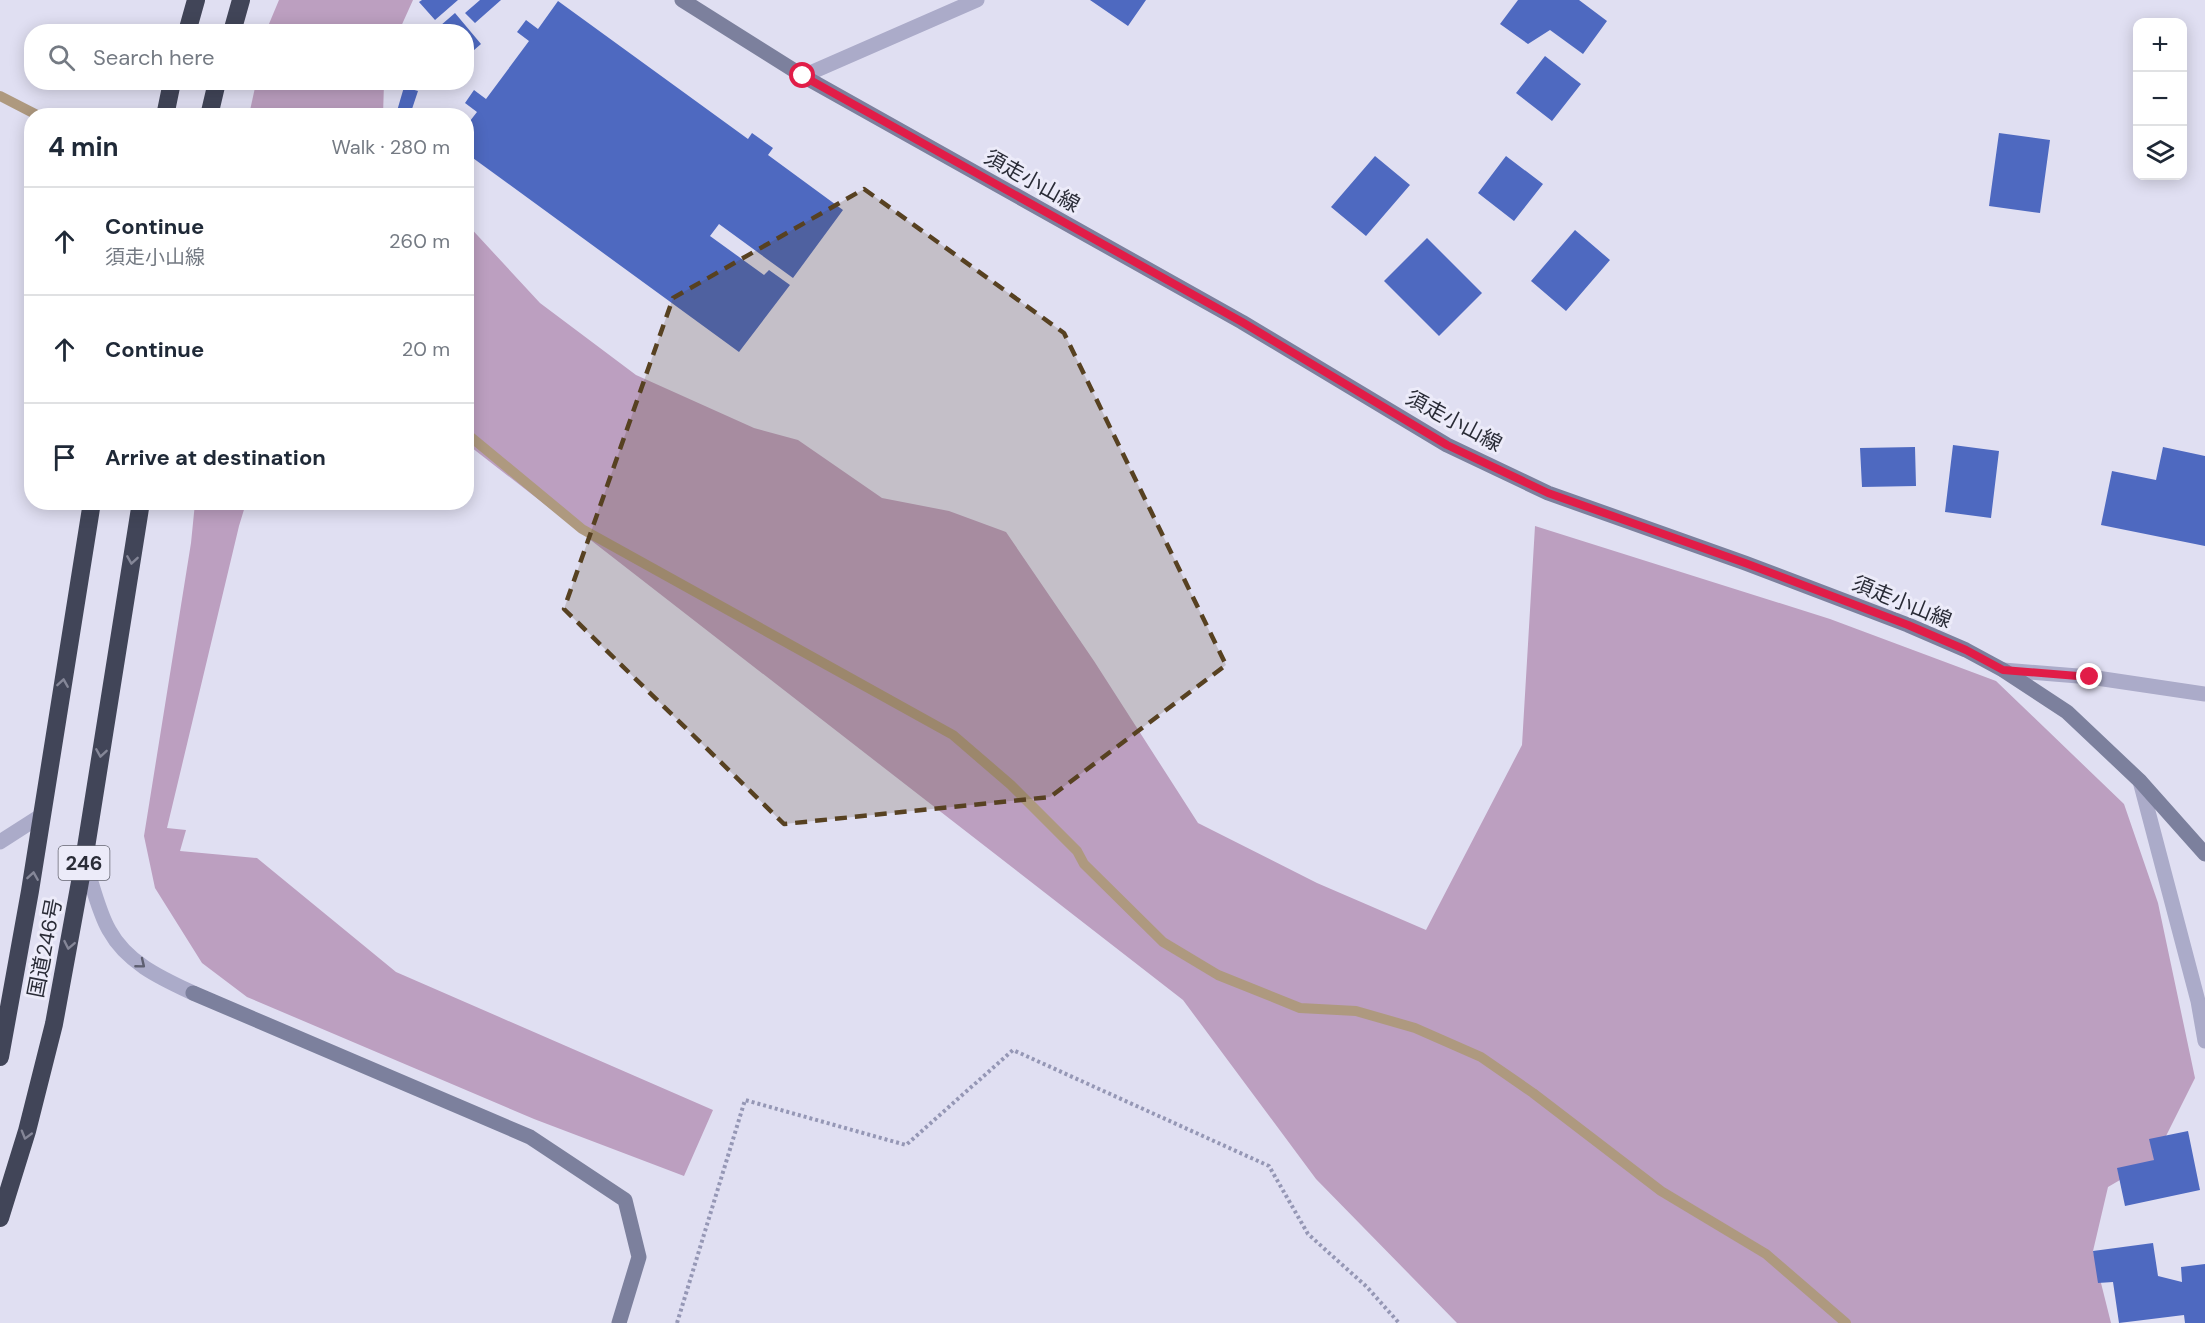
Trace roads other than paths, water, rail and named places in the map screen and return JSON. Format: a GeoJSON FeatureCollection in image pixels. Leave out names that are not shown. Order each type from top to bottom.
{"type":"FeatureCollection","features":[{"type":"Feature","properties":{"kind":"highway"},"geometry":{"type":"LineString","coordinates":[[189,24],[196,0]]}},
{"type":"Feature","properties":{"kind":"highway"},"geometry":{"type":"LineString","coordinates":[[234,24],[241,0]]}},
{"type":"Feature","properties":{"kind":"highway"},"geometry":{"type":"LineString","coordinates":[[167,108],[171,90]]}},
{"type":"Feature","properties":{"kind":"highway"},"geometry":{"type":"LineString","coordinates":[[211,108],[214,90]]}},
{"type":"Feature","properties":{"kind":"highway","name":"国道246号"},"geometry":{"type":"LineString","coordinates":[[0,1057],[42,815],[91,510]]}},
{"type":"Feature","properties":{"kind":"highway","name":"国道246号"},"geometry":{"type":"LineString","coordinates":[[0,1218],[27,1131],[54,1024],[84,860],[140,510]]}},
{"type":"Feature","properties":{"kind":"main road","name":"須走小山線"},"geometry":{"type":"LineString","coordinates":[[682,0],[803,76],[1242,322],[1447,445],[1548,493],[1745,563],[1908,625],[1966,650],[2003,670],[2067,712],[2140,781],[2205,854]]}},
{"type":"Feature","properties":{"kind":"main road"},"geometry":{"type":"LineString","coordinates":[[193,993],[530,1137],[625,1200],[639,1257],[619,1323]]}},
{"type":"Feature","properties":{"kind":"street"},"geometry":{"type":"LineString","coordinates":[[803,76],[977,0]]}},
{"type":"Feature","properties":{"kind":"street"},"geometry":{"type":"LineString","coordinates":[[2003,670],[2090,677],[2205,694]]}},
{"type":"Feature","properties":{"kind":"street"},"geometry":{"type":"LineString","coordinates":[[2140,781],[2198,1001],[2205,1041]]}},
{"type":"Feature","properties":{"kind":"street"},"geometry":{"type":"LineString","coordinates":[[0,842],[42,815]]}},
{"type":"Feature","properties":{"kind":"street"},"geometry":{"type":"LineString","coordinates":[[84,860],[108,929],[122,949],[155,976],[193,993]]}},
{"type":"Feature","properties":{"kind":"waterway"},"geometry":{"type":"LineString","coordinates":[[0,96],[24,108]]}},
{"type":"Feature","properties":{"kind":"waterway"},"geometry":{"type":"LineString","coordinates":[[474,440],[582,529],[953,735],[1011,785],[1077,851],[1084,864],[1163,942],[1218,975],[1300,1008],[1356,1011],[1415,1028],[1481,1057],[1533,1093],[1661,1191],[1766,1254],[1846,1323]]}}]}
